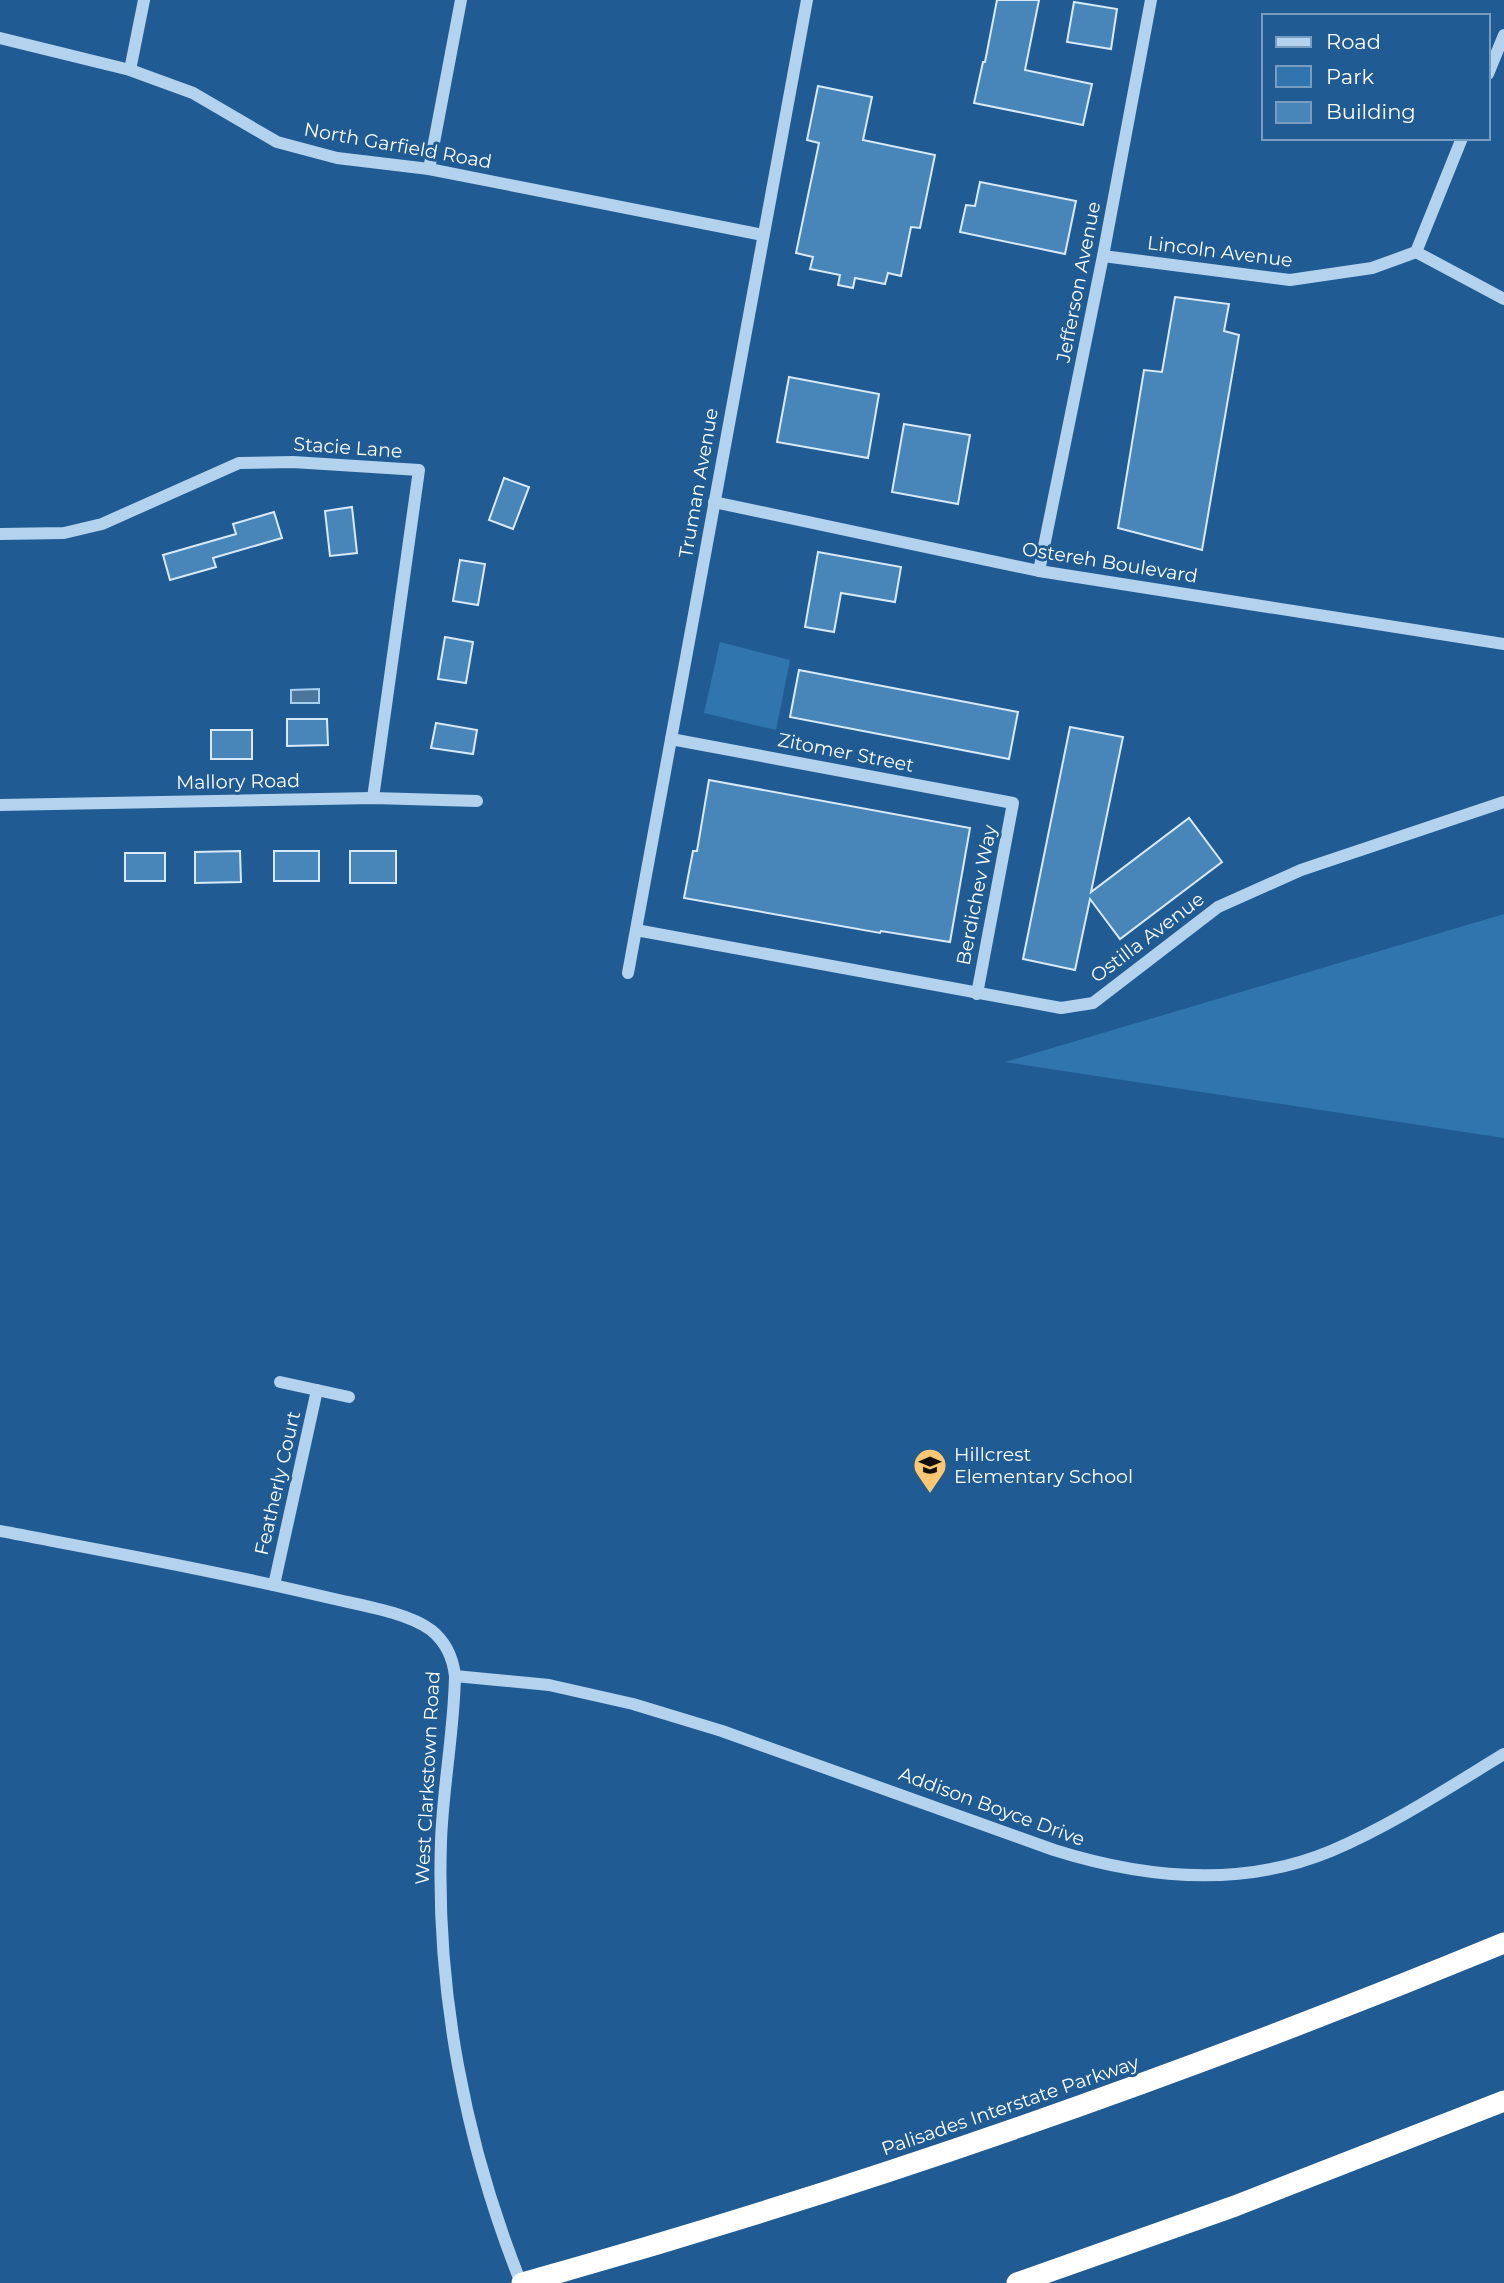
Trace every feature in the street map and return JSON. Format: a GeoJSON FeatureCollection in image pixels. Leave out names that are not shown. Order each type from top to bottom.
{"type":"FeatureCollection","features":[{"type":"Feature","properties":{"kind":"highway","name":"Palisades Interstate Parkway"},"geometry":{"type":"LineString","coordinates":[[521,2283],[769,2210],[1042,2120],[1242,2047],[1504,1943]]}},
{"type":"Feature","properties":{"kind":"highway"},"geometry":{"type":"LineString","coordinates":[[1017,2283],[1236,2206],[1504,2101]]}},
{"type":"Feature","properties":{"kind":"street"},"geometry":{"type":"LineString","coordinates":[[130,70],[144,0]]}},
{"type":"Feature","properties":{"kind":"street"},"geometry":{"type":"LineString","coordinates":[[429,169],[461,0]]}},
{"type":"Feature","properties":{"kind":"street","name":"Truman Avenue"},"geometry":{"type":"LineString","coordinates":[[628,973],[807,0]]}},
{"type":"Feature","properties":{"kind":"street","name":"Jefferson Avenue"},"geometry":{"type":"LineString","coordinates":[[1039,571],[1103,256],[1151,0]]}},
{"type":"Feature","properties":{"kind":"street"},"geometry":{"type":"LineString","coordinates":[[1490,69],[1504,35]]}},
{"type":"Feature","properties":{"kind":"street","name":"North Garfield Road"},"geometry":{"type":"LineString","coordinates":[[0,38],[130,70],[193,93],[277,142],[337,158],[429,169],[763,235]]}},
{"type":"Feature","properties":{"kind":"street"},"geometry":{"type":"LineString","coordinates":[[1461,140],[1416,252],[1504,299]]}},
{"type":"Feature","properties":{"kind":"street","name":"Lincoln Avenue"},"geometry":{"type":"LineString","coordinates":[[1103,256],[1290,281],[1372,268],[1416,252]]}},
{"type":"Feature","properties":{"kind":"street","name":"Stacie Lane"},"geometry":{"type":"LineString","coordinates":[[0,534],[64,533],[102,524],[239,463],[293,461],[419,470],[373,798]]}},
{"type":"Feature","properties":{"kind":"street","name":"Ostereh Boulevard"},"geometry":{"type":"LineString","coordinates":[[714,502],[1039,571],[1504,644]]}},
{"type":"Feature","properties":{"kind":"street","name":"Zitomer Street"},"geometry":{"type":"LineString","coordinates":[[671,739],[1013,803]]}},
{"type":"Feature","properties":{"kind":"street","name":"Mallory Road"},"geometry":{"type":"LineString","coordinates":[[0,805],[373,798],[477,801]]}},
{"type":"Feature","properties":{"kind":"street","name":"Berdichev Way"},"geometry":{"type":"LineString","coordinates":[[977,994],[1013,803]]}},
{"type":"Feature","properties":{"kind":"street","name":"Ostilla Avenue"},"geometry":{"type":"LineString","coordinates":[[636,930],[1061,1008],[1093,1003],[1218,907],[1301,870],[1504,803]]}},
{"type":"Feature","properties":{"kind":"street","name":"Featherly Court"},"geometry":{"type":"LineString","coordinates":[[280,1382],[349,1397]]}},
{"type":"Feature","properties":{"kind":"street","name":"Featherly Court"},"geometry":{"type":"LineString","coordinates":[[274,1585],[317,1390]]}},
{"type":"Feature","properties":{"kind":"street","name":"West Clarkstown Road"},"geometry":{"type":"LineString","coordinates":[[0,1531],[274,1585],[390,1613],[424,1626],[437,1636],[448,1650],[455,1676],[441,1832],[440,1894],[444,1967],[463,2091],[482,2169],[521,2283]]}},
{"type":"Feature","properties":{"kind":"street","name":"Addison Boyce Drive"},"geometry":{"type":"LineString","coordinates":[[455,1676],[549,1685],[633,1704],[735,1735],[1054,1850],[1105,1865],[1163,1874],[1200,1875],[1251,1871],[1329,1852],[1400,1816],[1504,1754]]}},
{"type":"Feature","properties":{"kind":"green space"},"geometry":{"type":"Polygon","coordinates":[[[720,642],[790,660],[776,730],[704,713],[720,642]]]}},
{"type":"Feature","properties":{"kind":"green space"},"geometry":{"type":"Polygon","coordinates":[[[1504,914],[1504,1138],[1005,1062],[1504,914]]]}},
{"type":"Feature","properties":{"kind":"shaded area"},"geometry":{"type":"Polygon","coordinates":[[[319,689],[319,703],[291,703],[291,690],[319,689]]]}},
{"type":"Feature","properties":{"kind":"building"},"geometry":{"type":"Polygon","coordinates":[[[997,0],[1039,0],[1025,70],[1092,84],[1083,125],[974,103],[997,0]]]}},
{"type":"Feature","properties":{"kind":"building"},"geometry":{"type":"Polygon","coordinates":[[[1074,2],[1117,9],[1111,49],[1067,42],[1074,2]]]}},
{"type":"Feature","properties":{"kind":"building"},"geometry":{"type":"Polygon","coordinates":[[[818,86],[872,97],[863,140],[935,155],[920,228],[911,227],[901,276],[888,273],[885,284],[855,278],[853,288],[838,285],[840,275],[810,269],[813,257],[796,253],[819,143],[807,140],[818,86]]]}},
{"type":"Feature","properties":{"kind":"building"},"geometry":{"type":"Polygon","coordinates":[[[980,182],[1076,201],[1065,254],[960,232],[966,205],[975,206],[980,182]]]}},
{"type":"Feature","properties":{"kind":"building"},"geometry":{"type":"Polygon","coordinates":[[[1175,297],[1229,304],[1224,331],[1239,335],[1202,550],[1118,528],[1144,370],[1162,372],[1175,297]]]}},
{"type":"Feature","properties":{"kind":"building"},"geometry":{"type":"Polygon","coordinates":[[[789,377],[879,394],[868,458],[777,442],[789,377]]]}},
{"type":"Feature","properties":{"kind":"building"},"geometry":{"type":"Polygon","coordinates":[[[904,424],[970,435],[958,504],[892,492],[904,424]]]}},
{"type":"Feature","properties":{"kind":"building"},"geometry":{"type":"Polygon","coordinates":[[[504,478],[529,487],[513,529],[489,520],[504,478]]]}},
{"type":"Feature","properties":{"kind":"building"},"geometry":{"type":"Polygon","coordinates":[[[352,507],[357,553],[330,556],[325,511],[352,507]]]}},
{"type":"Feature","properties":{"kind":"building"},"geometry":{"type":"Polygon","coordinates":[[[274,512],[282,538],[213,558],[216,567],[170,580],[163,555],[236,534],[233,524],[274,512]]]}},
{"type":"Feature","properties":{"kind":"building"},"geometry":{"type":"Polygon","coordinates":[[[818,552],[901,567],[895,602],[841,593],[834,632],[805,627],[818,552]]]}},
{"type":"Feature","properties":{"kind":"building"},"geometry":{"type":"Polygon","coordinates":[[[460,560],[485,564],[478,605],[453,601],[460,560]]]}},
{"type":"Feature","properties":{"kind":"building"},"geometry":{"type":"Polygon","coordinates":[[[445,637],[473,642],[466,683],[438,679],[445,637]]]}},
{"type":"Feature","properties":{"kind":"building"},"geometry":{"type":"Polygon","coordinates":[[[799,670],[1018,712],[1009,759],[790,717],[799,670]]]}},
{"type":"Feature","properties":{"kind":"building"},"geometry":{"type":"Polygon","coordinates":[[[287,719],[327,719],[328,745],[287,746],[287,719]]]}},
{"type":"Feature","properties":{"kind":"building"},"geometry":{"type":"Polygon","coordinates":[[[436,723],[477,730],[473,754],[431,748],[436,723]]]}},
{"type":"Feature","properties":{"kind":"building"},"geometry":{"type":"Polygon","coordinates":[[[1070,727],[1123,737],[1091,892],[1189,818],[1222,862],[1120,939],[1090,899],[1075,970],[1023,959],[1070,727]]]}},
{"type":"Feature","properties":{"kind":"building"},"geometry":{"type":"Polygon","coordinates":[[[211,730],[252,730],[252,759],[211,759],[211,730]]]}},
{"type":"Feature","properties":{"kind":"building"},"geometry":{"type":"Polygon","coordinates":[[[709,780],[970,828],[950,942],[881,931],[880,933],[684,898],[693,851],[697,851],[709,780]]]}},
{"type":"Feature","properties":{"kind":"building"},"geometry":{"type":"Polygon","coordinates":[[[240,851],[241,882],[195,883],[195,852],[240,851]]]}},
{"type":"Feature","properties":{"kind":"building"},"geometry":{"type":"Polygon","coordinates":[[[274,851],[319,851],[319,881],[274,881],[274,851]]]}},
{"type":"Feature","properties":{"kind":"building"},"geometry":{"type":"Polygon","coordinates":[[[350,851],[396,851],[396,883],[350,883],[350,851]]]}},
{"type":"Feature","properties":{"kind":"building"},"geometry":{"type":"Polygon","coordinates":[[[125,853],[165,853],[165,881],[125,881],[125,853]]]}},
{"type":"Feature","properties":{"kind":"place","name":"Hillcrest Elementary School"},"geometry":{"type":"Point","coordinates":[930,1495]}}]}
